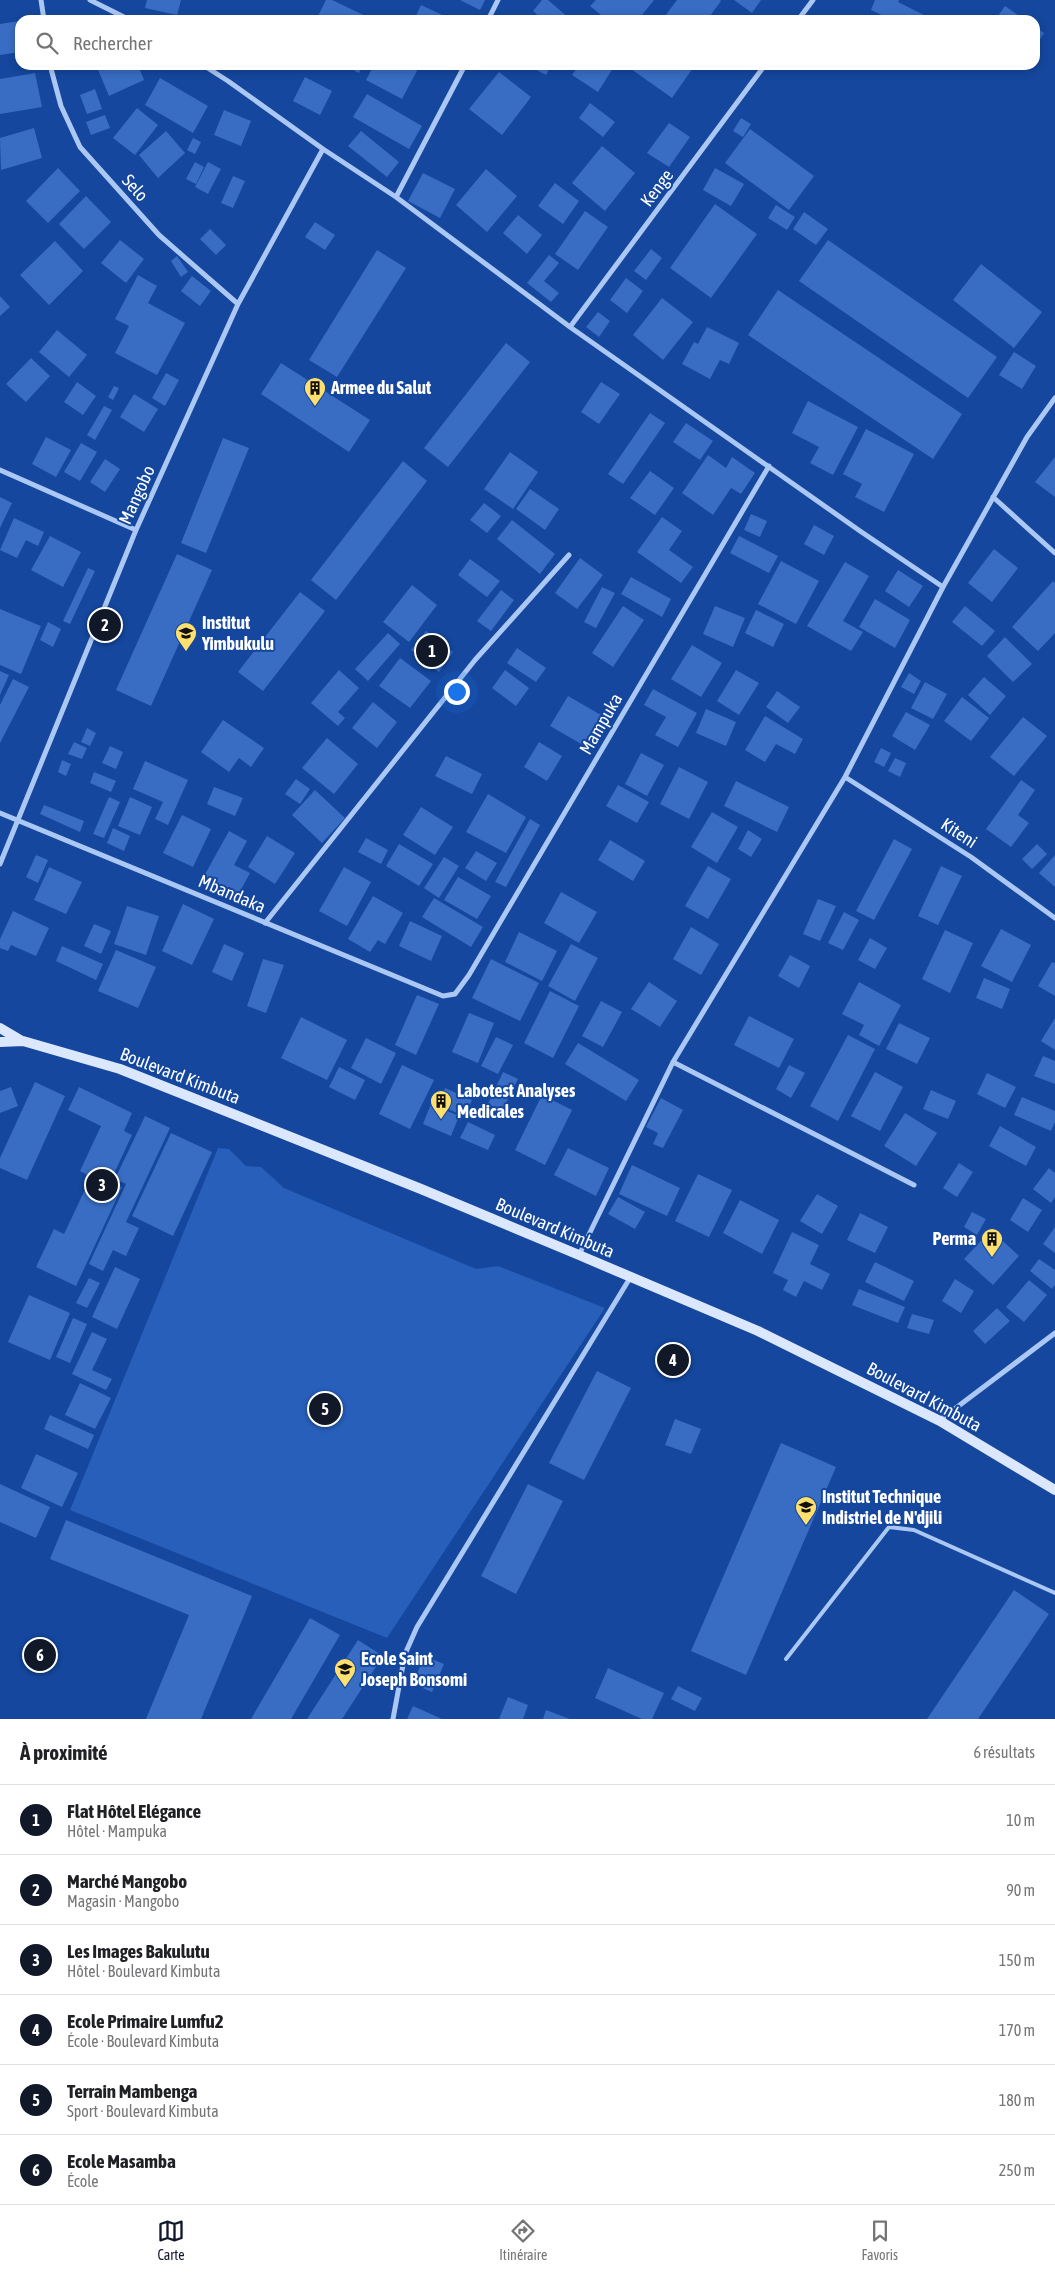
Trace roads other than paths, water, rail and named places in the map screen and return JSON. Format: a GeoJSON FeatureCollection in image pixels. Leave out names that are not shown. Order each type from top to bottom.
{"type":"FeatureCollection","features":[{"type":"Feature","properties":{"kind":"street"},"geometry":{"type":"LineString","coordinates":[[41,0],[43,15]]}},
{"type":"Feature","properties":{"kind":"street"},"geometry":{"type":"LineString","coordinates":[[90,0],[120,15]]}},
{"type":"Feature","properties":{"kind":"street"},"geometry":{"type":"LineString","coordinates":[[490,15],[498,0]]}},
{"type":"Feature","properties":{"kind":"street"},"geometry":{"type":"LineString","coordinates":[[802,15],[812,0]]}},
{"type":"Feature","properties":{"kind":"street","name":"Selo"},"geometry":{"type":"LineString","coordinates":[[51,70],[60,106],[80,147],[159,235],[238,304]]}},
{"type":"Feature","properties":{"kind":"street"},"geometry":{"type":"LineString","coordinates":[[211,70],[323,149],[396,197],[570,327],[860,531],[943,586]]}},
{"type":"Feature","properties":{"kind":"street"},"geometry":{"type":"LineString","coordinates":[[396,197],[461,70]]}},
{"type":"Feature","properties":{"kind":"street","name":"Kenge"},"geometry":{"type":"LineString","coordinates":[[570,327],[761,70]]}},
{"type":"Feature","properties":{"kind":"street","name":"Mangobo"},"geometry":{"type":"LineString","coordinates":[[0,864],[136,530],[238,304],[323,149]]}},
{"type":"Feature","properties":{"kind":"street"},"geometry":{"type":"LineString","coordinates":[[579,1255],[673,1062],[845,777],[943,586],[1027,437],[1055,398]]}},
{"type":"Feature","properties":{"kind":"street","name":"Mampuka"},"geometry":{"type":"LineString","coordinates":[[455,994],[469,975],[769,466]]}},
{"type":"Feature","properties":{"kind":"street"},"geometry":{"type":"LineString","coordinates":[[0,470],[136,530]]}},
{"type":"Feature","properties":{"kind":"street"},"geometry":{"type":"LineString","coordinates":[[993,497],[1055,553]]}},
{"type":"Feature","properties":{"kind":"street"},"geometry":{"type":"LineString","coordinates":[[265,923],[475,660],[569,555]]}},
{"type":"Feature","properties":{"kind":"street","name":"Kiteni"},"geometry":{"type":"LineString","coordinates":[[845,777],[971,857],[1055,918]]}},
{"type":"Feature","properties":{"kind":"street","name":"Mbandaka"},"geometry":{"type":"LineString","coordinates":[[0,813],[444,996],[455,994]]}},
{"type":"Feature","properties":{"kind":"street"},"geometry":{"type":"LineString","coordinates":[[0,1028],[23,1041]]}},
{"type":"Feature","properties":{"kind":"street"},"geometry":{"type":"LineString","coordinates":[[0,1042],[23,1041]]}},
{"type":"Feature","properties":{"kind":"street","name":"Boulevard Kimbuta"},"geometry":{"type":"LineString","coordinates":[[23,1041],[120,1069],[421,1189],[758,1331],[940,1421],[1055,1490]]}},
{"type":"Feature","properties":{"kind":"street"},"geometry":{"type":"LineString","coordinates":[[673,1062],[914,1185]]}},
{"type":"Feature","properties":{"kind":"street"},"geometry":{"type":"LineString","coordinates":[[393,1719],[405,1654],[417,1627],[630,1278]]}},
{"type":"Feature","properties":{"kind":"street"},"geometry":{"type":"LineString","coordinates":[[940,1421],[1055,1333]]}},
{"type":"Feature","properties":{"kind":"lane"},"geometry":{"type":"LineString","coordinates":[[786,1659],[889,1528],[914,1530],[1055,1593]]}},
{"type":"Feature","properties":{"kind":"place","name":"Armee du Salut"},"geometry":{"type":"Point","coordinates":[315,407]}},
{"type":"Feature","properties":{"kind":"place","name":"Marché Mangobo"},"geometry":{"type":"Point","coordinates":[105,625]}},
{"type":"Feature","properties":{"kind":"place","name":"Flat Hôtel Elégance"},"geometry":{"type":"Point","coordinates":[432,651]}},
{"type":"Feature","properties":{"kind":"place","name":"Institut Yimbukulu"},"geometry":{"type":"Point","coordinates":[186,652]}},
{"type":"Feature","properties":{"kind":"place","name":"Labotest Analyses Medicales"},"geometry":{"type":"Point","coordinates":[441,1120]}},
{"type":"Feature","properties":{"kind":"place","name":"Les Images Bakulutu"},"geometry":{"type":"Point","coordinates":[102,1185]}},
{"type":"Feature","properties":{"kind":"place","name":"Perma"},"geometry":{"type":"Point","coordinates":[992,1258]}},
{"type":"Feature","properties":{"kind":"place","name":"Ecole Primaire Lumfu2"},"geometry":{"type":"Point","coordinates":[673,1360]}},
{"type":"Feature","properties":{"kind":"place","name":"Terrain Mambenga"},"geometry":{"type":"Point","coordinates":[325,1409]}},
{"type":"Feature","properties":{"kind":"place","name":"Institut Technique Indistriel de N'djili"},"geometry":{"type":"Point","coordinates":[806,1526]}},
{"type":"Feature","properties":{"kind":"place","name":"Ecole Masamba"},"geometry":{"type":"Point","coordinates":[40,1655]}},
{"type":"Feature","properties":{"kind":"place","name":"Ecole Saint Joseph Bonsomi"},"geometry":{"type":"Point","coordinates":[345,1688]}}]}
